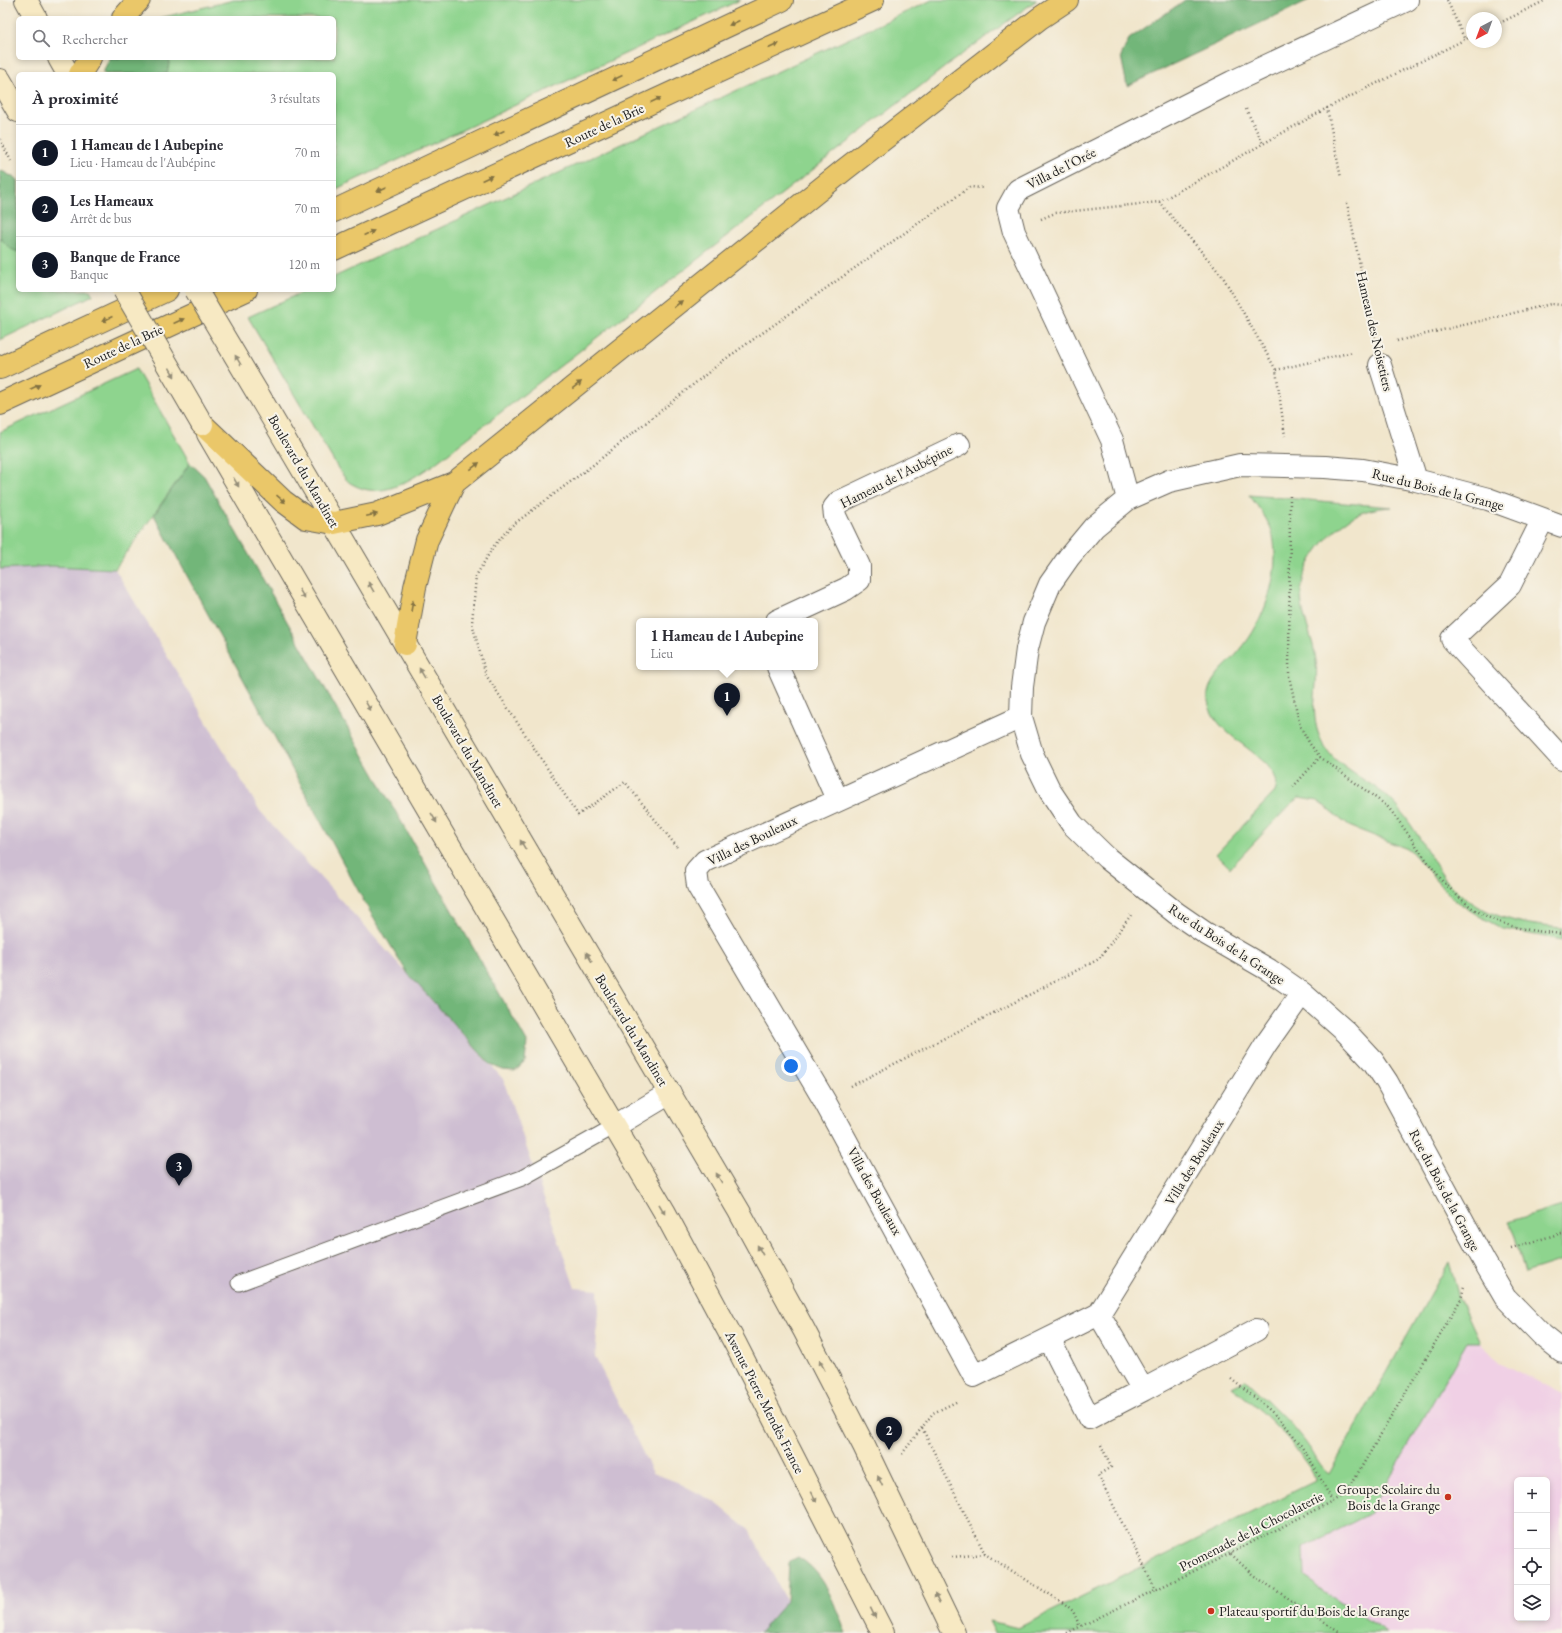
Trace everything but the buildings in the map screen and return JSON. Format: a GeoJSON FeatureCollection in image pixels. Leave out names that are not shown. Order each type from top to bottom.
{"type":"FeatureCollection","features":[{"type":"Feature","properties":{"kind":"highway"},"geometry":{"type":"LineString","coordinates":[[125,16],[139,0]]}},
{"type":"Feature","properties":{"kind":"highway"},"geometry":{"type":"LineString","coordinates":[[336,210],[782,0]]}},
{"type":"Feature","properties":{"kind":"highway","name":"Route de la Brie"},"geometry":{"type":"LineString","coordinates":[[336,248],[873,0]]}},
{"type":"Feature","properties":{"kind":"highway"},"geometry":{"type":"LineString","coordinates":[[202,424],[283,501],[306,518],[334,523],[377,514],[454,482],[844,170],[1066,0]]}},
{"type":"Feature","properties":{"kind":"highway"},"geometry":{"type":"LineString","coordinates":[[81,72],[89,60]]}},
{"type":"Feature","properties":{"kind":"highway"},"geometry":{"type":"LineString","coordinates":[[0,368],[163,292]]}},
{"type":"Feature","properties":{"kind":"highway","name":"Route de la Brie"},"geometry":{"type":"LineString","coordinates":[[0,404],[242,292]]}},
{"type":"Feature","properties":{"kind":"highway"},"geometry":{"type":"LineString","coordinates":[[405,644],[415,587],[427,540],[454,482]]}},
{"type":"Feature","properties":{"kind":"street"},"geometry":{"type":"LineString","coordinates":[[26,0],[35,16]]}},
{"type":"Feature","properties":{"kind":"street","name":"Villa de l'Orée"},"geometry":{"type":"LineString","coordinates":[[1128,499],[1112,440],[1014,232],[1008,208],[1018,190],[1232,82],[1407,0]]}},
{"type":"Feature","properties":{"kind":"street"},"geometry":{"type":"LineString","coordinates":[[60,60],[67,72]]}},
{"type":"Feature","properties":{"kind":"street"},"geometry":{"type":"LineString","coordinates":[[1,85],[16,108]]}},
{"type":"Feature","properties":{"kind":"street"},"geometry":{"type":"LineString","coordinates":[[125,292],[615,1126],[670,1093]]}},
{"type":"Feature","properties":{"kind":"street","name":"Boulevard du Mandinet"},"geometry":{"type":"LineString","coordinates":[[197,292],[739,1211],[804,1330],[864,1446],[954,1633]]}},
{"type":"Feature","properties":{"kind":"street","name":"Hameau des Noisetiers"},"geometry":{"type":"LineString","coordinates":[[1378,356],[1416,480]]}},
{"type":"Feature","properties":{"kind":"street","name":"Hameau de l'Aubépine"},"geometry":{"type":"LineString","coordinates":[[783,618],[846,589],[859,580],[859,566],[836,516],[834,508],[839,502],[959,445]]}},
{"type":"Feature","properties":{"kind":"street","name":"Rue du Bois de la Grange"},"geometry":{"type":"LineString","coordinates":[[1552,523],[1488,499],[1416,480],[1363,470],[1290,465],[1240,466],[1169,481],[1128,499],[1094,527],[1069,557],[1050,584],[1034,622],[1027,649],[1022,687],[1021,717],[1032,754],[1050,791],[1072,824],[1107,858],[1204,933],[1269,970],[1302,993],[1346,1032],[1372,1061],[1387,1082],[1505,1297],[1542,1335],[1562,1352]]}},
{"type":"Feature","properties":{"kind":"street"},"geometry":{"type":"LineString","coordinates":[[1552,523],[1510,585],[1452,639],[1562,759]]}},
{"type":"Feature","properties":{"kind":"street"},"geometry":{"type":"LineString","coordinates":[[779,670],[837,799]]}},
{"type":"Feature","properties":{"kind":"street","name":"Villa des Bouleaux"},"geometry":{"type":"LineString","coordinates":[[974,1376],[824,1100],[698,886],[696,871],[705,861],[837,799],[1021,717]]}},
{"type":"Feature","properties":{"kind":"street","name":"Villa des Bouleaux"},"geometry":{"type":"LineString","coordinates":[[1099,1314],[1266,1044],[1302,993]]}},
{"type":"Feature","properties":{"kind":"street","name":"Avenue Pierre Mendès France"},"geometry":{"type":"LineString","coordinates":[[615,1126],[735,1343],[882,1633]]}},
{"type":"Feature","properties":{"kind":"street"},"geometry":{"type":"LineString","coordinates":[[974,1376],[1099,1314],[1143,1390]]}},
{"type":"Feature","properties":{"kind":"street"},"geometry":{"type":"LineString","coordinates":[[1049,1339],[1089,1418],[1256,1330]]}},
{"type":"Feature","properties":{"kind":"lane"},"geometry":{"type":"LineString","coordinates":[[239,1283],[522,1178],[615,1126]]}},
{"type":"Feature","properties":{"kind":"path"},"geometry":{"type":"LineString","coordinates":[[1014,232],[1055,213],[1160,202],[1326,108],[1465,40],[1447,0]]}},
{"type":"Feature","properties":{"kind":"path"},"geometry":{"type":"LineString","coordinates":[[1502,21],[1546,0]]}},
{"type":"Feature","properties":{"kind":"path"},"geometry":{"type":"LineString","coordinates":[[1232,82],[1263,144]]}},
{"type":"Feature","properties":{"kind":"path"},"geometry":{"type":"LineString","coordinates":[[1326,108],[1341,178]]}},
{"type":"Feature","properties":{"kind":"path"},"geometry":{"type":"LineString","coordinates":[[0,139],[11,160]]}},
{"type":"Feature","properties":{"kind":"path"},"geometry":{"type":"LineString","coordinates":[[696,871],[625,782],[578,815],[486,675],[472,623],[476,576],[493,547],[510,527],[593,465],[724,360],[970,187],[1018,190]]}},
{"type":"Feature","properties":{"kind":"path"},"geometry":{"type":"LineString","coordinates":[[1160,202],[1223,277],[1276,370],[1290,465],[1289,676],[1300,726],[1310,744],[1320,757],[1387,806],[1444,884],[1457,897],[1478,912],[1504,924],[1518,928],[1562,934]]}},
{"type":"Feature","properties":{"kind":"path","name":"Hameau des Noisetiers"},"geometry":{"type":"LineString","coordinates":[[1347,203],[1378,356]]}},
{"type":"Feature","properties":{"kind":"path"},"geometry":{"type":"LineString","coordinates":[[1276,370],[1378,356],[1551,304],[1562,305]]}},
{"type":"Feature","properties":{"kind":"path"},"geometry":{"type":"LineString","coordinates":[[1293,787],[1320,757]]}},
{"type":"Feature","properties":{"kind":"path"},"geometry":{"type":"LineString","coordinates":[[824,1100],[1099,959],[1148,891]]}},
{"type":"Feature","properties":{"kind":"path"},"geometry":{"type":"LineString","coordinates":[[1506,1249],[1562,1233]]}},
{"type":"Feature","properties":{"kind":"path","name":"Promenade de la Chocolaterie"},"geometry":{"type":"LineString","coordinates":[[1067,1633],[1231,1554],[1342,1496],[1349,1488],[1461,1299],[1466,1280]]}},
{"type":"Feature","properties":{"kind":"path"},"geometry":{"type":"LineString","coordinates":[[1205,1358],[1276,1415],[1288,1428],[1318,1474],[1332,1501]]}},
{"type":"Feature","properties":{"kind":"path"},"geometry":{"type":"LineString","coordinates":[[902,1455],[933,1414],[968,1395],[974,1376]]}},
{"type":"Feature","properties":{"kind":"path"},"geometry":{"type":"LineString","coordinates":[[1089,1418],[1111,1467],[1098,1475],[1156,1590]]}},
{"type":"Feature","properties":{"kind":"path"},"geometry":{"type":"LineString","coordinates":[[922,1428],[985,1554],[1065,1604],[1073,1611],[1080,1627]]}},
{"type":"Feature","properties":{"kind":"path"},"geometry":{"type":"LineString","coordinates":[[952,1557],[985,1554]]}},
{"type":"Feature","properties":{"kind":"path"},"geometry":{"type":"LineString","coordinates":[[1231,1554],[1253,1575],[1340,1633]]}},
{"type":"Feature","properties":{"kind":"shaded area"},"geometry":{"type":"Polygon","coordinates":[[[52,566],[115,569],[260,811],[503,1079],[575,1288],[598,1290],[599,1312],[595,1357],[653,1473],[677,1482],[715,1502],[749,1530],[804,1633],[0,1633],[0,569],[52,566]]]}},
{"type":"Feature","properties":{"kind":"shaded area","name":"Groupe Scolaire du Bois de la Grange"},"geometry":{"type":"Polygon","coordinates":[[[1467,1342],[1480,1342],[1498,1361],[1562,1394],[1562,1633],[1387,1633],[1304,1577],[1303,1548],[1369,1514],[1467,1342]]]}},
{"type":"Feature","properties":{"kind":"green space"},"geometry":{"type":"Polygon","coordinates":[[[234,0],[740,0],[336,189],[336,72],[103,72],[109,60],[336,60],[336,16],[168,16],[234,0]]]}},
{"type":"Feature","properties":{"kind":"green space"},"geometry":{"type":"Polygon","coordinates":[[[932,0],[1037,0],[954,60],[433,465],[404,483],[384,490],[363,489],[350,483],[345,478],[248,317],[303,292],[336,292],[336,276],[932,0]]]}},
{"type":"Feature","properties":{"kind":"green space"},"geometry":{"type":"Polygon","coordinates":[[[1185,0],[1309,0],[1127,86],[1121,56],[1129,39],[1185,0]]]}},
{"type":"Feature","properties":{"kind":"green space"},"geometry":{"type":"Polygon","coordinates":[[[109,60],[170,60],[167,72],[103,72],[109,60]]]}},
{"type":"Feature","properties":{"kind":"green space"},"geometry":{"type":"Polygon","coordinates":[[[0,170],[16,179],[16,292],[91,292],[93,295],[0,340],[0,170]]]}},
{"type":"Feature","properties":{"kind":"green space"},"geometry":{"type":"Polygon","coordinates":[[[0,170],[16,179],[16,251],[11,249],[0,238],[0,170]]]}},
{"type":"Feature","properties":{"kind":"green space"},"geometry":{"type":"Polygon","coordinates":[[[136,369],[190,463],[115,569],[52,566],[0,569],[0,432],[136,369]]]}},
{"type":"Feature","properties":{"kind":"green space"},"geometry":{"type":"Polygon","coordinates":[[[190,463],[204,476],[527,1042],[525,1062],[515,1071],[503,1070],[491,1065],[408,974],[366,905],[154,515],[190,463]]]}},
{"type":"Feature","properties":{"kind":"green space"},"geometry":{"type":"Polygon","coordinates":[[[1249,495],[1392,507],[1366,511],[1356,515],[1342,524],[1324,541],[1310,562],[1305,573],[1301,596],[1303,613],[1313,645],[1316,661],[1317,672],[1315,712],[1318,733],[1329,753],[1345,767],[1382,792],[1405,816],[1446,881],[1459,893],[1472,903],[1514,921],[1562,928],[1562,940],[1503,929],[1479,916],[1454,900],[1410,850],[1349,826],[1318,801],[1299,798],[1292,803],[1230,868],[1216,854],[1275,792],[1276,780],[1270,768],[1218,723],[1210,709],[1208,693],[1217,675],[1249,639],[1263,612],[1272,581],[1275,566],[1273,536],[1266,519],[1249,495]]]}},
{"type":"Feature","properties":{"kind":"green space"},"geometry":{"type":"Polygon","coordinates":[[[1562,1205],[1562,1261],[1525,1273],[1514,1234],[1508,1222],[1562,1205]]]}},
{"type":"Feature","properties":{"kind":"green space"},"geometry":{"type":"Polygon","coordinates":[[[1449,1262],[1458,1294],[1480,1342],[1467,1342],[1369,1514],[1303,1548],[1304,1577],[1387,1633],[995,1633],[989,1621],[1018,1628],[1315,1481],[1313,1475],[1296,1448],[1280,1429],[1232,1387],[1246,1380],[1304,1440],[1321,1466],[1329,1474],[1449,1262]]]}},
{"type":"Feature","properties":{"kind":"green space"},"geometry":{"type":"Polygon","coordinates":[[[798,1557],[816,1572],[828,1590],[846,1633],[759,1633],[787,1601],[789,1564],[790,1561],[798,1557]]]}},
{"type":"Feature","properties":{"kind":"place","name":"1 Hameau de l Aubepine"},"geometry":{"type":"Point","coordinates":[727,716]}},
{"type":"Feature","properties":{"kind":"place","name":"Banque de France"},"geometry":{"type":"Point","coordinates":[179,1186]}},
{"type":"Feature","properties":{"kind":"place","name":"Les Hameaux"},"geometry":{"type":"Point","coordinates":[889,1450]}},
{"type":"Feature","properties":{"kind":"place","name":"Groupe Scolaire du Bois de la Grange"},"geometry":{"type":"Point","coordinates":[1448,1497]}},
{"type":"Feature","properties":{"kind":"place","name":"Plateau sportif du Bois de la Grange"},"geometry":{"type":"Point","coordinates":[1211,1611]}}]}
